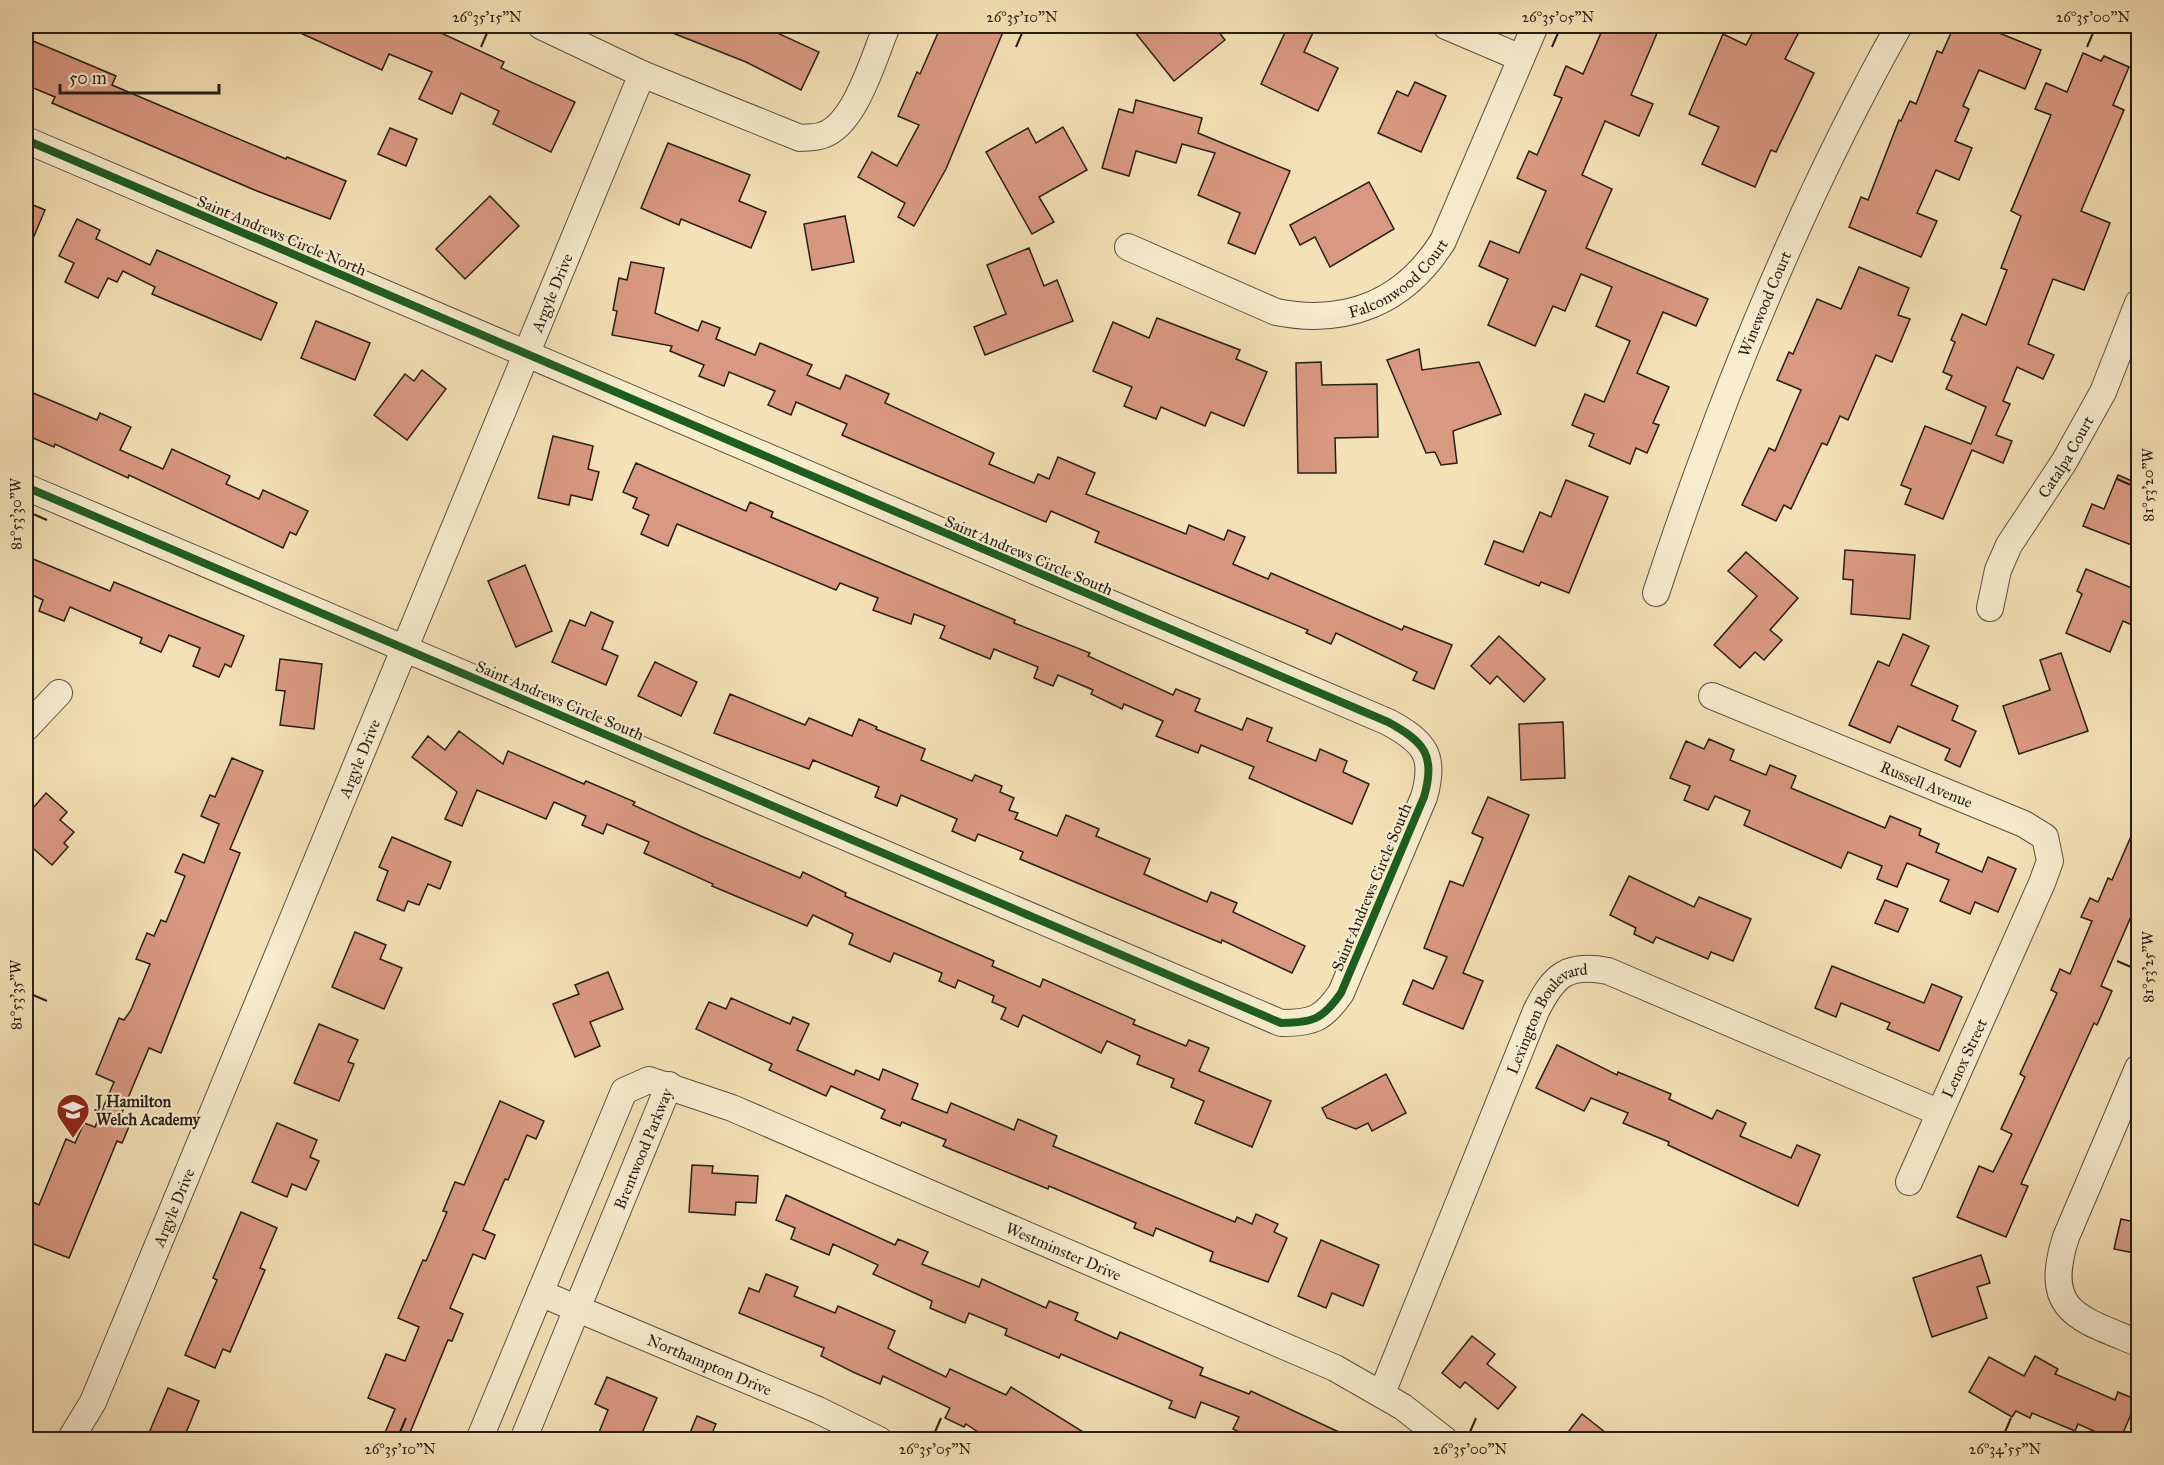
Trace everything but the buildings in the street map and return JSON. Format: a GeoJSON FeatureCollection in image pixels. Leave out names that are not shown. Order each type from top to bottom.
{"type":"FeatureCollection","features":[{"type":"Feature","properties":{"kind":"street"},"geometry":{"type":"LineString","coordinates":[[541,26],[642,74],[800,138],[824,135],[843,122],[855,101],[887,26]]}},
{"type":"Feature","properties":{"kind":"street"},"geometry":{"type":"LineString","coordinates":[[1446,26],[1521,57]]}},
{"type":"Feature","properties":{"kind":"street","name":"Falconwood Court"},"geometry":{"type":"LineString","coordinates":[[1128,247],[1276,312],[1322,317],[1348,313],[1372,305],[1412,280],[1431,261],[1443,241],[1535,26]]}},
{"type":"Feature","properties":{"kind":"street","name":"Winewood Court"},"geometry":{"type":"LineString","coordinates":[[1656,593],[1724,398],[1760,307],[1800,216],[1854,106],[1899,26]]}},
{"type":"Feature","properties":{"kind":"street","name":"Argyle Drive"},"geometry":{"type":"LineString","coordinates":[[70,1440],[93,1402],[642,74]]}},
{"type":"Feature","properties":{"kind":"street","name":"Saint Andrews Circle North"},"geometry":{"type":"LineString","coordinates":[[26,140],[527,354]]}},
{"type":"Feature","properties":{"kind":"street","name":"Catalpa Court"},"geometry":{"type":"LineString","coordinates":[[1990,608],[1998,570],[2009,545],[2064,462],[2103,392],[2139,303]]}},
{"type":"Feature","properties":{"kind":"street","name":"Saint Andrews Circle South"},"geometry":{"type":"LineString","coordinates":[[405,648],[1281,1023],[1305,1023],[1328,1012],[1341,993],[1424,797],[1430,774],[1425,752],[1410,734],[1388,722],[527,354]]}},
{"type":"Feature","properties":{"kind":"street"},"geometry":{"type":"LineString","coordinates":[[26,487],[405,648]]}},
{"type":"Feature","properties":{"kind":"street"},"geometry":{"type":"LineString","coordinates":[[26,728],[59,693]]}},
{"type":"Feature","properties":{"kind":"street","name":"Russell Avenue"},"geometry":{"type":"LineString","coordinates":[[1712,696],[2024,824],[2045,837],[2050,861],[2020,935]]}},
{"type":"Feature","properties":{"kind":"street","name":"Lenox Street"},"geometry":{"type":"LineString","coordinates":[[1909,1182],[1938,1112],[2020,935]]}},
{"type":"Feature","properties":{"kind":"street","name":"Lexington Boulevard"},"geometry":{"type":"LineString","coordinates":[[1382,1393],[1536,1011],[1546,990],[1562,974],[1585,966],[1623,976],[1938,1112]]}},
{"type":"Feature","properties":{"kind":"street"},"geometry":{"type":"LineString","coordinates":[[2139,1068],[2077,1209],[2058,1262],[2058,1288],[2067,1306],[2091,1323],[2139,1343]]}},
{"type":"Feature","properties":{"kind":"street","name":"Brentwood Parkway"},"geometry":{"type":"LineString","coordinates":[[479,1440],[624,1092],[649,1080],[669,1085],[523,1440]]}},
{"type":"Feature","properties":{"kind":"street","name":"Westminster Drive"},"geometry":{"type":"LineString","coordinates":[[669,1085],[732,1108],[1335,1368],[1382,1393],[1445,1440]]}},
{"type":"Feature","properties":{"kind":"street","name":"Northampton Drive"},"geometry":{"type":"LineString","coordinates":[[540,1293],[818,1410],[879,1440]]}},
{"type":"Feature","properties":{"kind":"cycle path"},"geometry":{"type":"LineString","coordinates":[[26,140],[1388,722],[1411,736],[1424,752],[1429,771],[1424,797],[1341,993],[1329,1009],[1316,1018],[1301,1022],[1281,1023],[26,487]]}},
{"type":"Feature","properties":{"kind":"place","name":"J Hamilton Welch Academy"},"geometry":{"type":"Point","coordinates":[73,1139]}}]}
